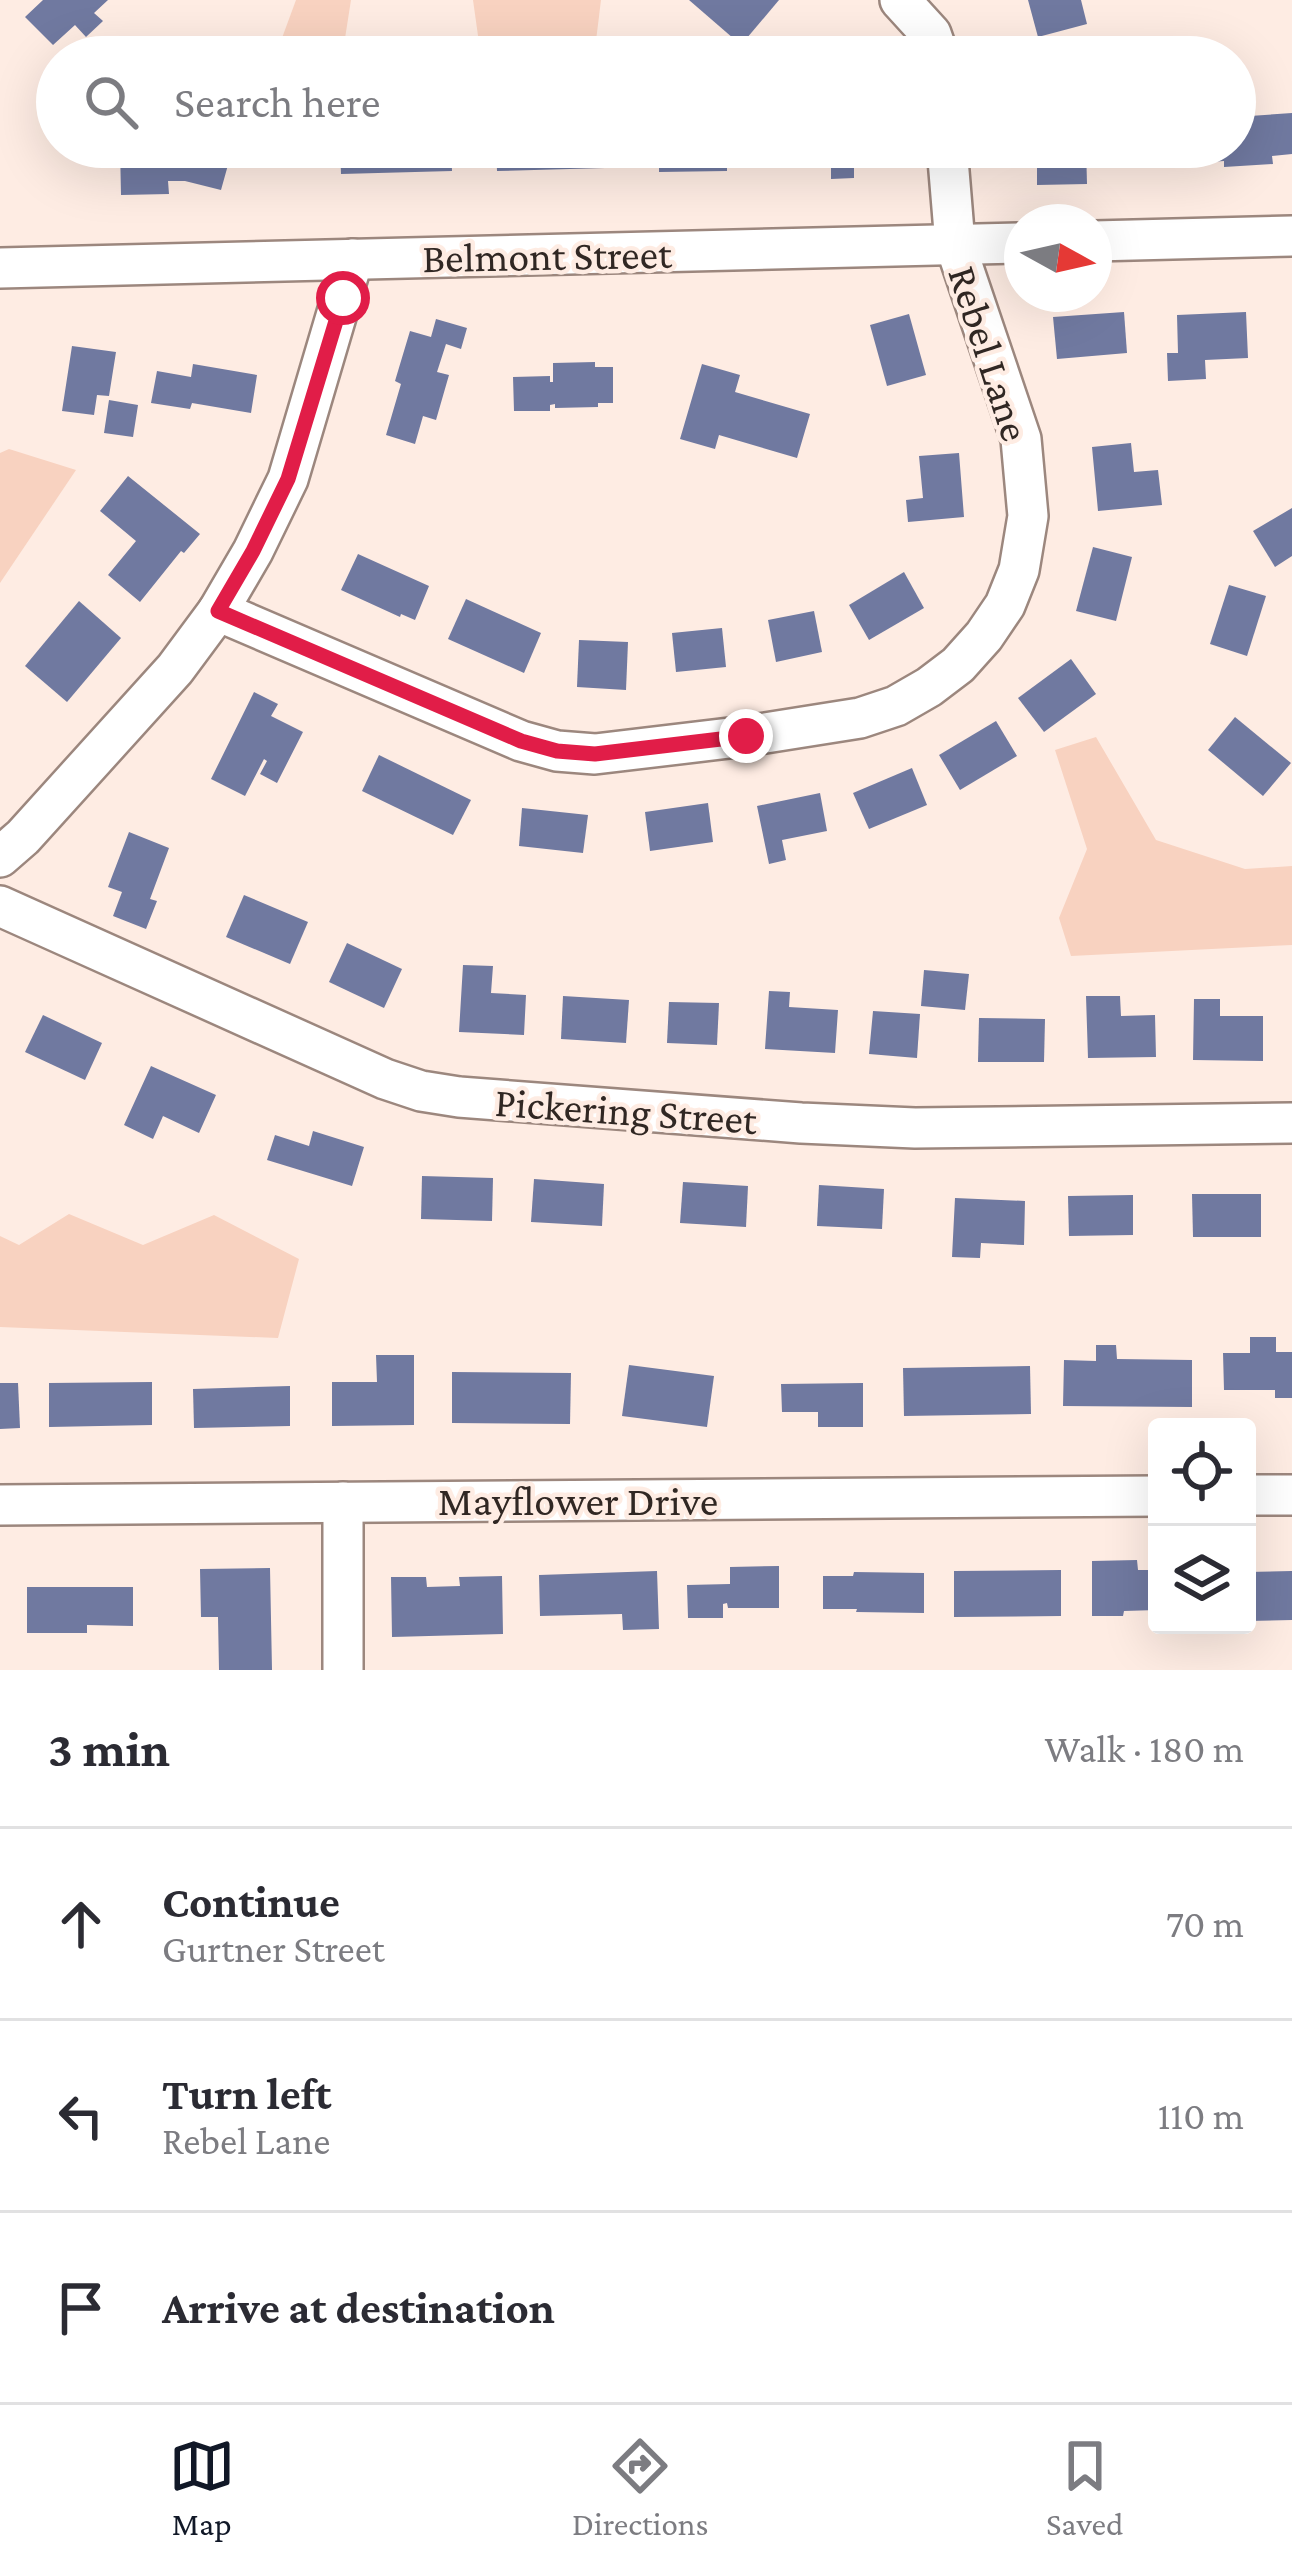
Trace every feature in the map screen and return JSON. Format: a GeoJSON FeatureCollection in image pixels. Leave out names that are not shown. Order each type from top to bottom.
{"type":"FeatureCollection","features":[{"type":"Feature","properties":{"kind":"street"},"geometry":{"type":"LineString","coordinates":[[900,0],[932,36]]}},
{"type":"Feature","properties":{"kind":"street","name":"Rebel Lane"},"geometry":{"type":"LineString","coordinates":[[218,611],[521,741],[557,751],[595,754],[860,718],[896,706],[929,687],[958,665],[1005,604],[1019,570],[1028,516],[1022,439],[955,244],[949,168]]}},
{"type":"Feature","properties":{"kind":"street"},"geometry":{"type":"LineString","coordinates":[[1112,241],[1292,236]]}},
{"type":"Feature","properties":{"kind":"street","name":"Belmont Street"},"geometry":{"type":"LineString","coordinates":[[0,268],[1004,243]]}},
{"type":"Feature","properties":{"kind":"street"},"geometry":{"type":"LineString","coordinates":[[0,856],[23,837],[175,669],[218,611],[288,479],[352,260]]}},
{"type":"Feature","properties":{"kind":"street","name":"Pickering Street"},"geometry":{"type":"LineString","coordinates":[[0,906],[385,1079],[440,1094],[915,1128],[1292,1123]]}},
{"type":"Feature","properties":{"kind":"street"},"geometry":{"type":"LineString","coordinates":[[1256,1495],[1292,1495]]}},
{"type":"Feature","properties":{"kind":"street","name":"Mayflower Drive"},"geometry":{"type":"LineString","coordinates":[[0,1505],[1148,1496]]}},
{"type":"Feature","properties":{"kind":"street"},"geometry":{"type":"LineString","coordinates":[[343,1502],[343,1670]]}},
{"type":"Feature","properties":{"kind":"shaded area"},"geometry":{"type":"Polygon","coordinates":[[[296,0],[351,0],[345,36],[283,36],[296,0]]]}},
{"type":"Feature","properties":{"kind":"shaded area"},"geometry":{"type":"Polygon","coordinates":[[[473,0],[601,0],[597,36],[478,36],[473,0]]]}},
{"type":"Feature","properties":{"kind":"shaded area"},"geometry":{"type":"Polygon","coordinates":[[[9,449],[76,470],[0,583],[0,453],[9,449]]]}},
{"type":"Feature","properties":{"kind":"shaded area"},"geometry":{"type":"Polygon","coordinates":[[[1096,737],[1156,840],[1245,869],[1292,866],[1292,945],[1071,956],[1059,918],[1087,849],[1055,750],[1096,737]]]}},
{"type":"Feature","properties":{"kind":"shaded area"},"geometry":{"type":"Polygon","coordinates":[[[69,1214],[143,1245],[214,1215],[299,1259],[278,1338],[0,1327],[0,1236],[19,1245],[69,1214]]]}},
{"type":"Feature","properties":{"kind":"building"},"geometry":{"type":"Polygon","coordinates":[[[43,0],[108,0],[94,13],[103,21],[87,36],[75,25],[63,36],[44,36],[25,17],[43,0]]]}},
{"type":"Feature","properties":{"kind":"building"},"geometry":{"type":"Polygon","coordinates":[[[689,0],[779,0],[749,36],[731,36],[689,0]]]}},
{"type":"Feature","properties":{"kind":"building"},"geometry":{"type":"Polygon","coordinates":[[[1028,0],[1081,0],[1087,24],[1038,36],[1028,0]]]}},
{"type":"Feature","properties":{"kind":"building"},"geometry":{"type":"Polygon","coordinates":[[[1292,113],[1292,154],[1272,156],[1273,164],[1256,165],[1256,116],[1292,113]]]}},
{"type":"Feature","properties":{"kind":"building"},"geometry":{"type":"Polygon","coordinates":[[[120,168],[227,168],[221,190],[168,181],[169,194],[121,195],[120,168]]]}},
{"type":"Feature","properties":{"kind":"building"},"geometry":{"type":"Polygon","coordinates":[[[341,168],[452,171],[341,174],[341,168]]]}},
{"type":"Feature","properties":{"kind":"building"},"geometry":{"type":"Polygon","coordinates":[[[497,168],[605,168],[497,171],[497,168]]]}},
{"type":"Feature","properties":{"kind":"building"},"geometry":{"type":"Polygon","coordinates":[[[659,168],[727,168],[727,171],[659,172],[659,168]]]}},
{"type":"Feature","properties":{"kind":"building"},"geometry":{"type":"Polygon","coordinates":[[[831,168],[854,168],[854,178],[831,179],[831,168]]]}},
{"type":"Feature","properties":{"kind":"building"},"geometry":{"type":"Polygon","coordinates":[[[1037,168],[1087,168],[1087,184],[1037,185],[1037,168]]]}},
{"type":"Feature","properties":{"kind":"building"},"geometry":{"type":"Polygon","coordinates":[[[1124,312],[1127,353],[1057,359],[1053,317],[1124,312]]]}},
{"type":"Feature","properties":{"kind":"building"},"geometry":{"type":"Polygon","coordinates":[[[1246,312],[1248,358],[1205,360],[1206,379],[1168,381],[1167,353],[1178,353],[1177,315],[1246,312]]]}},
{"type":"Feature","properties":{"kind":"building"},"geometry":{"type":"Polygon","coordinates":[[[909,314],[926,375],[887,386],[870,325],[909,314]]]}},
{"type":"Feature","properties":{"kind":"building"},"geometry":{"type":"Polygon","coordinates":[[[436,319],[467,328],[461,349],[446,344],[437,372],[449,375],[436,420],[423,416],[415,444],[386,435],[401,384],[395,381],[410,331],[431,337],[436,319]]]}},
{"type":"Feature","properties":{"kind":"building"},"geometry":{"type":"Polygon","coordinates":[[[72,346],[116,352],[109,396],[97,395],[94,415],[62,411],[72,346]]]}},
{"type":"Feature","properties":{"kind":"building"},"geometry":{"type":"Polygon","coordinates":[[[595,362],[595,367],[613,367],[613,403],[555,408],[555,404],[550,411],[514,411],[513,377],[550,376],[553,382],[553,363],[595,362]]]}},
{"type":"Feature","properties":{"kind":"building"},"geometry":{"type":"Polygon","coordinates":[[[193,364],[257,375],[251,413],[192,403],[190,409],[151,403],[157,371],[191,377],[193,364]]]}},
{"type":"Feature","properties":{"kind":"building"},"geometry":{"type":"Polygon","coordinates":[[[702,364],[740,375],[735,392],[810,414],[797,458],[719,435],[715,449],[680,439],[702,364]]]}},
{"type":"Feature","properties":{"kind":"building"},"geometry":{"type":"Polygon","coordinates":[[[109,400],[138,405],[133,437],[104,433],[109,400]]]}},
{"type":"Feature","properties":{"kind":"building"},"geometry":{"type":"Polygon","coordinates":[[[1131,443],[1134,472],[1158,470],[1162,505],[1098,511],[1092,447],[1131,443]]]}},
{"type":"Feature","properties":{"kind":"building"},"geometry":{"type":"Polygon","coordinates":[[[959,453],[964,517],[908,522],[906,500],[923,498],[919,456],[959,453]]]}},
{"type":"Feature","properties":{"kind":"building"},"geometry":{"type":"Polygon","coordinates":[[[128,476],[200,534],[140,602],[108,575],[136,541],[100,511],[128,476]]]}},
{"type":"Feature","properties":{"kind":"building"},"geometry":{"type":"Polygon","coordinates":[[[1292,508],[1292,556],[1275,567],[1253,531],[1292,508]]]}},
{"type":"Feature","properties":{"kind":"building"},"geometry":{"type":"Polygon","coordinates":[[[1093,547],[1132,557],[1116,621],[1076,611],[1093,547]]]}},
{"type":"Feature","properties":{"kind":"building"},"geometry":{"type":"Polygon","coordinates":[[[358,554],[429,586],[415,620],[341,590],[358,554]]]}},
{"type":"Feature","properties":{"kind":"building"},"geometry":{"type":"Polygon","coordinates":[[[904,572],[924,608],[869,640],[849,605],[904,572]]]}},
{"type":"Feature","properties":{"kind":"building"},"geometry":{"type":"Polygon","coordinates":[[[1229,585],[1266,596],[1247,656],[1210,644],[1229,585]]]}},
{"type":"Feature","properties":{"kind":"building"},"geometry":{"type":"Polygon","coordinates":[[[466,599],[541,633],[524,673],[448,639],[466,599]]]}},
{"type":"Feature","properties":{"kind":"building"},"geometry":{"type":"Polygon","coordinates":[[[79,601],[121,638],[67,702],[25,666],[79,601]]]}},
{"type":"Feature","properties":{"kind":"building"},"geometry":{"type":"Polygon","coordinates":[[[814,611],[822,652],[776,662],[768,620],[814,611]]]}},
{"type":"Feature","properties":{"kind":"building"},"geometry":{"type":"Polygon","coordinates":[[[722,628],[726,667],[676,672],[672,633],[722,628]]]}},
{"type":"Feature","properties":{"kind":"building"},"geometry":{"type":"Polygon","coordinates":[[[579,640],[628,642],[626,690],[577,687],[579,640]]]}},
{"type":"Feature","properties":{"kind":"building"},"geometry":{"type":"Polygon","coordinates":[[[1071,659],[1096,694],[1044,732],[1018,698],[1071,659]]]}},
{"type":"Feature","properties":{"kind":"building"},"geometry":{"type":"Polygon","coordinates":[[[254,692],[278,704],[271,716],[303,732],[277,783],[260,774],[264,759],[245,796],[211,779],[254,692]]]}},
{"type":"Feature","properties":{"kind":"building"},"geometry":{"type":"Polygon","coordinates":[[[1235,717],[1291,763],[1263,796],[1208,750],[1235,717]]]}},
{"type":"Feature","properties":{"kind":"building"},"geometry":{"type":"Polygon","coordinates":[[[996,721],[1017,756],[960,790],[939,755],[996,721]]]}},
{"type":"Feature","properties":{"kind":"building"},"geometry":{"type":"Polygon","coordinates":[[[379,755],[471,800],[453,835],[362,791],[379,755]]]}},
{"type":"Feature","properties":{"kind":"building"},"geometry":{"type":"Polygon","coordinates":[[[912,768],[927,805],[869,829],[853,793],[912,768]]]}},
{"type":"Feature","properties":{"kind":"building"},"geometry":{"type":"Polygon","coordinates":[[[820,793],[827,831],[782,840],[786,860],[769,864],[757,806],[820,793]]]}},
{"type":"Feature","properties":{"kind":"building"},"geometry":{"type":"Polygon","coordinates":[[[708,803],[713,842],[650,851],[645,812],[708,803]]]}},
{"type":"Feature","properties":{"kind":"building"},"geometry":{"type":"Polygon","coordinates":[[[522,808],[588,815],[583,853],[519,846],[522,808]]]}},
{"type":"Feature","properties":{"kind":"building"},"geometry":{"type":"Polygon","coordinates":[[[129,832],[169,848],[150,899],[157,901],[146,929],[113,916],[122,892],[108,887],[129,832]]]}},
{"type":"Feature","properties":{"kind":"building"},"geometry":{"type":"Polygon","coordinates":[[[244,895],[308,922],[290,964],[226,937],[244,895]]]}},
{"type":"Feature","properties":{"kind":"building"},"geometry":{"type":"Polygon","coordinates":[[[347,943],[402,969],[384,1008],[329,982],[347,943]]]}},
{"type":"Feature","properties":{"kind":"building"},"geometry":{"type":"Polygon","coordinates":[[[463,965],[493,966],[491,993],[526,995],[524,1035],[459,1032],[463,965]]]}},
{"type":"Feature","properties":{"kind":"building"},"geometry":{"type":"Polygon","coordinates":[[[924,970],[969,974],[965,1010],[921,1006],[924,970]]]}},
{"type":"Feature","properties":{"kind":"building"},"geometry":{"type":"Polygon","coordinates":[[[769,991],[790,992],[789,1007],[838,1010],[835,1053],[765,1049],[769,991]]]}},
{"type":"Feature","properties":{"kind":"building"},"geometry":{"type":"Polygon","coordinates":[[[563,996],[629,1000],[626,1043],[561,1039],[563,996]]]}},
{"type":"Feature","properties":{"kind":"building"},"geometry":{"type":"Polygon","coordinates":[[[1086,996],[1120,996],[1121,1016],[1155,1015],[1156,1057],[1088,1058],[1086,996]]]}},
{"type":"Feature","properties":{"kind":"building"},"geometry":{"type":"Polygon","coordinates":[[[1194,999],[1220,999],[1220,1016],[1263,1016],[1263,1061],[1193,1060],[1194,999]]]}},
{"type":"Feature","properties":{"kind":"building"},"geometry":{"type":"Polygon","coordinates":[[[669,1002],[719,1003],[717,1045],[667,1043],[669,1002]]]}},
{"type":"Feature","properties":{"kind":"building"},"geometry":{"type":"Polygon","coordinates":[[[873,1011],[920,1014],[917,1058],[869,1054],[873,1011]]]}},
{"type":"Feature","properties":{"kind":"building"},"geometry":{"type":"Polygon","coordinates":[[[43,1015],[102,1043],[85,1080],[25,1052],[43,1015]]]}},
{"type":"Feature","properties":{"kind":"building"},"geometry":{"type":"Polygon","coordinates":[[[979,1018],[1045,1019],[1044,1062],[978,1062],[979,1018]]]}},
{"type":"Feature","properties":{"kind":"building"},"geometry":{"type":"Polygon","coordinates":[[[151,1066],[216,1095],[199,1133],[163,1116],[153,1139],[124,1125],[151,1066]]]}},
{"type":"Feature","properties":{"kind":"building"},"geometry":{"type":"Polygon","coordinates":[[[313,1131],[364,1147],[352,1186],[267,1160],[275,1135],[309,1146],[313,1131]]]}},
{"type":"Feature","properties":{"kind":"building"},"geometry":{"type":"Polygon","coordinates":[[[422,1176],[493,1178],[492,1221],[421,1219],[422,1176]]]}},
{"type":"Feature","properties":{"kind":"building"},"geometry":{"type":"Polygon","coordinates":[[[534,1179],[604,1184],[602,1226],[531,1222],[534,1179]]]}},
{"type":"Feature","properties":{"kind":"building"},"geometry":{"type":"Polygon","coordinates":[[[683,1182],[748,1186],[746,1227],[680,1223],[683,1182]]]}},
{"type":"Feature","properties":{"kind":"building"},"geometry":{"type":"Polygon","coordinates":[[[819,1185],[884,1189],[882,1229],[817,1226],[819,1185]]]}},
{"type":"Feature","properties":{"kind":"building"},"geometry":{"type":"Polygon","coordinates":[[[1192,1194],[1261,1194],[1261,1237],[1193,1237],[1192,1194]]]}},
{"type":"Feature","properties":{"kind":"building"},"geometry":{"type":"Polygon","coordinates":[[[1133,1195],[1133,1235],[1069,1236],[1068,1196],[1133,1195]]]}},
{"type":"Feature","properties":{"kind":"building"},"geometry":{"type":"Polygon","coordinates":[[[955,1198],[1025,1201],[1024,1245],[981,1243],[980,1258],[952,1257],[955,1198]]]}},
{"type":"Feature","properties":{"kind":"building"},"geometry":{"type":"Polygon","coordinates":[[[1250,1337],[1276,1337],[1276,1352],[1292,1352],[1292,1398],[1275,1398],[1275,1390],[1224,1390],[1223,1353],[1250,1353],[1250,1337]]]}},
{"type":"Feature","properties":{"kind":"building"},"geometry":{"type":"Polygon","coordinates":[[[1096,1345],[1116,1345],[1117,1359],[1192,1360],[1192,1407],[1063,1406],[1064,1360],[1096,1361],[1096,1345]]]}},
{"type":"Feature","properties":{"kind":"building"},"geometry":{"type":"Polygon","coordinates":[[[376,1355],[414,1355],[414,1425],[332,1426],[332,1382],[377,1382],[376,1355]]]}},
{"type":"Feature","properties":{"kind":"building"},"geometry":{"type":"Polygon","coordinates":[[[629,1365],[714,1376],[707,1427],[622,1416],[629,1365]]]}},
{"type":"Feature","properties":{"kind":"building"},"geometry":{"type":"Polygon","coordinates":[[[1030,1366],[1031,1414],[904,1416],[903,1368],[1030,1366]]]}},
{"type":"Feature","properties":{"kind":"building"},"geometry":{"type":"Polygon","coordinates":[[[452,1372],[571,1373],[570,1424],[452,1423],[452,1372]]]}},
{"type":"Feature","properties":{"kind":"building"},"geometry":{"type":"Polygon","coordinates":[[[152,1382],[152,1425],[49,1427],[49,1383],[152,1382]]]}},
{"type":"Feature","properties":{"kind":"building"},"geometry":{"type":"Polygon","coordinates":[[[0,1383],[18,1383],[20,1428],[0,1429],[0,1383]]]}},
{"type":"Feature","properties":{"kind":"building"},"geometry":{"type":"Polygon","coordinates":[[[863,1383],[863,1427],[818,1427],[818,1412],[782,1412],[781,1384],[863,1383]]]}},
{"type":"Feature","properties":{"kind":"building"},"geometry":{"type":"Polygon","coordinates":[[[290,1386],[290,1426],[194,1428],[193,1389],[290,1386]]]}},
{"type":"Feature","properties":{"kind":"building"},"geometry":{"type":"Polygon","coordinates":[[[1137,1560],[1138,1570],[1148,1570],[1148,1610],[1092,1616],[1092,1561],[1137,1560]]]}},
{"type":"Feature","properties":{"kind":"building"},"geometry":{"type":"Polygon","coordinates":[[[779,1566],[779,1608],[728,1608],[727,1603],[723,1604],[723,1618],[688,1618],[687,1585],[730,1584],[730,1567],[779,1566]]]}},
{"type":"Feature","properties":{"kind":"building"},"geometry":{"type":"Polygon","coordinates":[[[270,1568],[272,1670],[219,1670],[218,1617],[201,1617],[200,1569],[270,1568]]]}},
{"type":"Feature","properties":{"kind":"building"},"geometry":{"type":"Polygon","coordinates":[[[1061,1570],[1061,1616],[954,1617],[954,1571],[1061,1570]]]}},
{"type":"Feature","properties":{"kind":"building"},"geometry":{"type":"Polygon","coordinates":[[[657,1571],[659,1629],[623,1630],[622,1614],[540,1616],[539,1575],[657,1571]]]}},
{"type":"Feature","properties":{"kind":"building"},"geometry":{"type":"Polygon","coordinates":[[[1292,1571],[1292,1620],[1256,1621],[1256,1572],[1292,1571]]]}},
{"type":"Feature","properties":{"kind":"building"},"geometry":{"type":"Polygon","coordinates":[[[854,1572],[924,1573],[924,1613],[823,1609],[823,1576],[853,1576],[854,1572]]]}},
{"type":"Feature","properties":{"kind":"building"},"geometry":{"type":"Polygon","coordinates":[[[502,1576],[503,1634],[392,1637],[391,1577],[426,1577],[427,1587],[460,1586],[459,1577],[502,1576]]]}},
{"type":"Feature","properties":{"kind":"building"},"geometry":{"type":"Polygon","coordinates":[[[27,1587],[133,1587],[133,1626],[87,1625],[87,1633],[27,1633],[27,1587]]]}},
{"type":"Feature","properties":{"kind":"route"},"geometry":{"type":"LineString","coordinates":[[343,298],[288,479],[218,611],[521,741],[557,751],[633,751],[746,736]]}}]}
